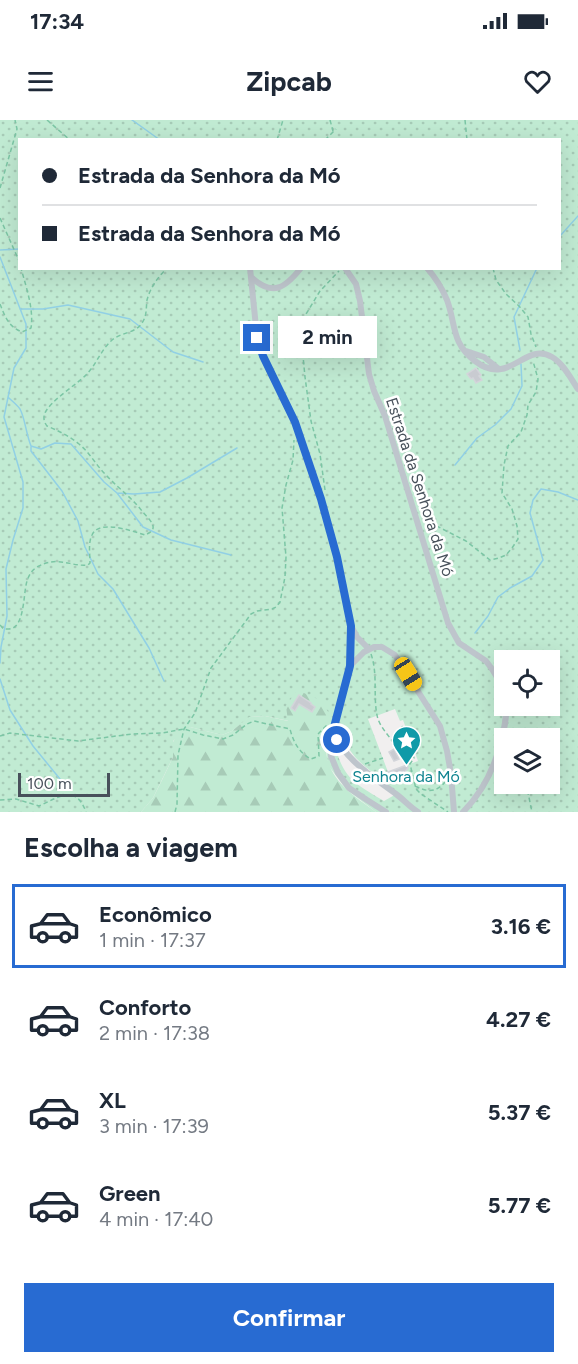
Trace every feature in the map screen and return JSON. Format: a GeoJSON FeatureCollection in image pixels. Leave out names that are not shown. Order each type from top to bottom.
{"type":"FeatureCollection","features":[{"type":"Feature","properties":{"kind":"street"},"geometry":{"type":"LineString","coordinates":[[250,270],[257,338],[263,356],[295,422],[321,499],[337,557],[351,626],[350,666],[330,740],[332,756],[338,773],[349,788],[386,812]]}},
{"type":"Feature","properties":{"kind":"street"},"geometry":{"type":"LineString","coordinates":[[251,276],[262,286],[275,288],[290,282],[299,270]]}},
{"type":"Feature","properties":{"kind":"street","name":"Estrada da Senhora da Mó"},"geometry":{"type":"LineString","coordinates":[[346,270],[356,284],[360,301],[369,374],[417,516],[448,623],[459,643],[486,661],[494,672]]}},
{"type":"Feature","properties":{"kind":"street"},"geometry":{"type":"LineString","coordinates":[[428,270],[445,295],[456,337],[465,351],[484,357],[499,370],[507,369],[523,358],[535,354],[550,356],[559,362],[578,389]]}},
{"type":"Feature","properties":{"kind":"street"},"geometry":{"type":"LineString","coordinates":[[351,626],[357,637],[369,649]]}},
{"type":"Feature","properties":{"kind":"street"},"geometry":{"type":"LineString","coordinates":[[350,666],[369,649],[382,647],[395,655],[440,726],[451,774],[451,812]]}},
{"type":"Feature","properties":{"kind":"street"},"geometry":{"type":"LineString","coordinates":[[463,812],[483,787],[495,764],[507,716]]}},
{"type":"Feature","properties":{"kind":"street"},"geometry":{"type":"LineString","coordinates":[[333,731],[345,753],[358,767],[418,812]]}},
{"type":"Feature","properties":{"kind":"path"},"geometry":{"type":"LineString","coordinates":[[0,188],[17,129],[15,120]]}},
{"type":"Feature","properties":{"kind":"path"},"geometry":{"type":"LineString","coordinates":[[47,120],[68,138]]}},
{"type":"Feature","properties":{"kind":"path"},"geometry":{"type":"LineString","coordinates":[[278,138],[283,120]]}},
{"type":"Feature","properties":{"kind":"path"},"geometry":{"type":"LineString","coordinates":[[330,120],[333,132]]}},
{"type":"Feature","properties":{"kind":"path"},"geometry":{"type":"LineString","coordinates":[[465,120],[467,138]]}},
{"type":"Feature","properties":{"kind":"path"},"geometry":{"type":"LineString","coordinates":[[327,138],[336,129]]}},
{"type":"Feature","properties":{"kind":"path"},"geometry":{"type":"LineString","coordinates":[[0,218],[18,258]]}},
{"type":"Feature","properties":{"kind":"path"},"geometry":{"type":"LineString","coordinates":[[0,304],[7,322],[15,329],[22,332],[31,328],[29,301],[21,270]]}},
{"type":"Feature","properties":{"kind":"path"},"geometry":{"type":"LineString","coordinates":[[0,625],[10,629],[16,627],[20,621],[27,582],[31,571],[36,567],[57,561],[88,565],[91,537],[93,532],[99,528],[113,527],[145,535],[152,530],[151,521],[132,498],[105,474],[81,445],[66,434],[47,426],[44,417],[49,407],[93,367],[109,342],[117,336],[133,331],[142,324],[150,293],[165,270]]}},
{"type":"Feature","properties":{"kind":"path"},"geometry":{"type":"LineString","coordinates":[[321,499],[326,489],[311,421],[300,324],[320,291],[342,270]]}},
{"type":"Feature","properties":{"kind":"path"},"geometry":{"type":"LineString","coordinates":[[417,516],[466,541],[490,560],[506,555],[518,539],[518,526],[512,509],[502,493],[504,465],[507,446],[521,432],[528,405],[536,392],[538,379],[528,317],[506,294],[496,280],[494,270]]}},
{"type":"Feature","properties":{"kind":"path"},"geometry":{"type":"LineString","coordinates":[[175,812],[178,755],[184,729],[195,713],[211,668],[251,614],[272,609],[280,602],[286,557],[282,508],[293,460],[294,438]]}},
{"type":"Feature","properties":{"kind":"path"},"geometry":{"type":"LineString","coordinates":[[369,649],[375,667],[377,716],[402,760],[410,764],[414,775],[414,786],[421,794],[451,812]]}},
{"type":"Feature","properties":{"kind":"path"},"geometry":{"type":"LineString","coordinates":[[0,735],[10,733],[78,741],[184,729],[223,739],[254,721],[290,729],[301,752],[311,759],[319,756],[318,734],[330,723],[335,723]]}},
{"type":"Feature","properties":{"kind":"path"},"geometry":{"type":"LineString","coordinates":[[402,726],[414,758],[410,764]]}},
{"type":"Feature","properties":{"kind":"path"},"geometry":{"type":"LineString","coordinates":[[358,767],[383,758]]}},
{"type":"Feature","properties":{"kind":"path"},"geometry":{"type":"LineString","coordinates":[[414,786],[426,791],[436,790],[451,774]]}},
{"type":"Feature","properties":{"kind":"path"},"geometry":{"type":"LineString","coordinates":[[528,794],[532,812]]}},
{"type":"Feature","properties":{"kind":"path"},"geometry":{"type":"LineString","coordinates":[[0,800],[16,799],[39,806],[57,797],[75,795],[80,799],[86,812]]}},
{"type":"Feature","properties":{"kind":"green space"},"geometry":{"type":"Polygon","coordinates":[[[0,120],[578,120],[578,812],[376,812],[346,789],[328,765],[326,745],[333,719],[289,721],[265,716],[250,717],[232,731],[222,735],[190,727],[173,741],[173,757],[153,798],[141,812],[0,812],[0,120]],[[395,709],[368,719],[388,772],[418,761],[403,720],[400,721],[395,709]],[[343,741],[335,746],[343,767],[352,780],[384,801],[398,793],[362,764],[343,741]]]}},
{"type":"Feature","properties":{"kind":"green space"},"geometry":{"type":"Polygon","coordinates":[[[297,690],[320,700],[333,719],[326,747],[327,758],[336,777],[350,792],[376,812],[141,812],[153,798],[173,757],[173,742],[180,730],[190,727],[222,735],[232,731],[249,717],[265,716],[288,721],[286,706],[297,690]]]}},
{"type":"Feature","properties":{"kind":"building"},"geometry":{"type":"Polygon","coordinates":[[[476,368],[482,380],[476,383],[467,374],[476,368]]]}},
{"type":"Feature","properties":{"kind":"building"},"geometry":{"type":"Polygon","coordinates":[[[299,695],[315,707],[312,712],[299,704],[295,711],[291,708],[299,695]]]}},
{"type":"Feature","properties":{"kind":"building"},"geometry":{"type":"Polygon","coordinates":[[[402,743],[408,755],[403,757],[397,745],[402,743]]]}},
{"type":"Feature","properties":{"kind":"building"},"geometry":{"type":"Polygon","coordinates":[[[394,749],[399,759],[394,761],[389,752],[394,749]]]}},
{"type":"Feature","properties":{"kind":"building"},"geometry":{"type":"Polygon","coordinates":[[[407,765],[408,768],[399,779],[388,772],[407,765]]]}},
{"type":"Feature","properties":{"kind":"waterway"},"geometry":{"type":"LineString","coordinates":[[132,120],[157,138]]}},
{"type":"Feature","properties":{"kind":"waterway"},"geometry":{"type":"LineString","coordinates":[[561,235],[578,216]]}},
{"type":"Feature","properties":{"kind":"waterway"},"geometry":{"type":"LineString","coordinates":[[0,250],[18,249]]}},
{"type":"Feature","properties":{"kind":"waterway"},"geometry":{"type":"LineString","coordinates":[[0,257],[26,324],[26,348],[14,368],[4,417],[23,482],[23,508],[6,569],[7,616],[0,663]]}},
{"type":"Feature","properties":{"kind":"waterway"},"geometry":{"type":"LineString","coordinates":[[520,350],[514,317],[536,270]]}},
{"type":"Feature","properties":{"kind":"waterway"},"geometry":{"type":"LineString","coordinates":[[21,309],[43,309],[68,305],[130,319],[173,352],[203,362]]}},
{"type":"Feature","properties":{"kind":"waterway"},"geometry":{"type":"LineString","coordinates":[[455,465],[477,438],[511,409],[522,386],[521,364]]}},
{"type":"Feature","properties":{"kind":"waterway"},"geometry":{"type":"LineString","coordinates":[[9,398],[22,413],[31,446],[41,449],[55,443],[71,444],[104,482],[117,493],[143,527],[171,540],[231,555]]}},
{"type":"Feature","properties":{"kind":"waterway"},"geometry":{"type":"LineString","coordinates":[[31,447],[31,451],[62,491],[78,521],[85,547],[98,574],[113,589],[149,648],[164,681]]}},
{"type":"Feature","properties":{"kind":"waterway"},"geometry":{"type":"LineString","coordinates":[[117,493],[160,492],[237,448]]}},
{"type":"Feature","properties":{"kind":"waterway"},"geometry":{"type":"LineString","coordinates":[[475,633],[488,616],[498,597],[532,576],[543,560],[530,513],[533,500],[541,489],[558,492],[578,500]]}},
{"type":"Feature","properties":{"kind":"waterway"},"geometry":{"type":"LineString","coordinates":[[0,679],[10,710],[33,746],[60,779]]}},
{"type":"Feature","properties":{"kind":"place","name":"Senhora da Mó"},"geometry":{"type":"Point","coordinates":[406,766]}},
{"type":"Feature","properties":{"kind":"route"},"geometry":{"type":"LineString","coordinates":[[257,338],[263,356],[295,422],[321,499],[337,557],[351,626],[350,666],[333,731],[337,740]]}}]}
